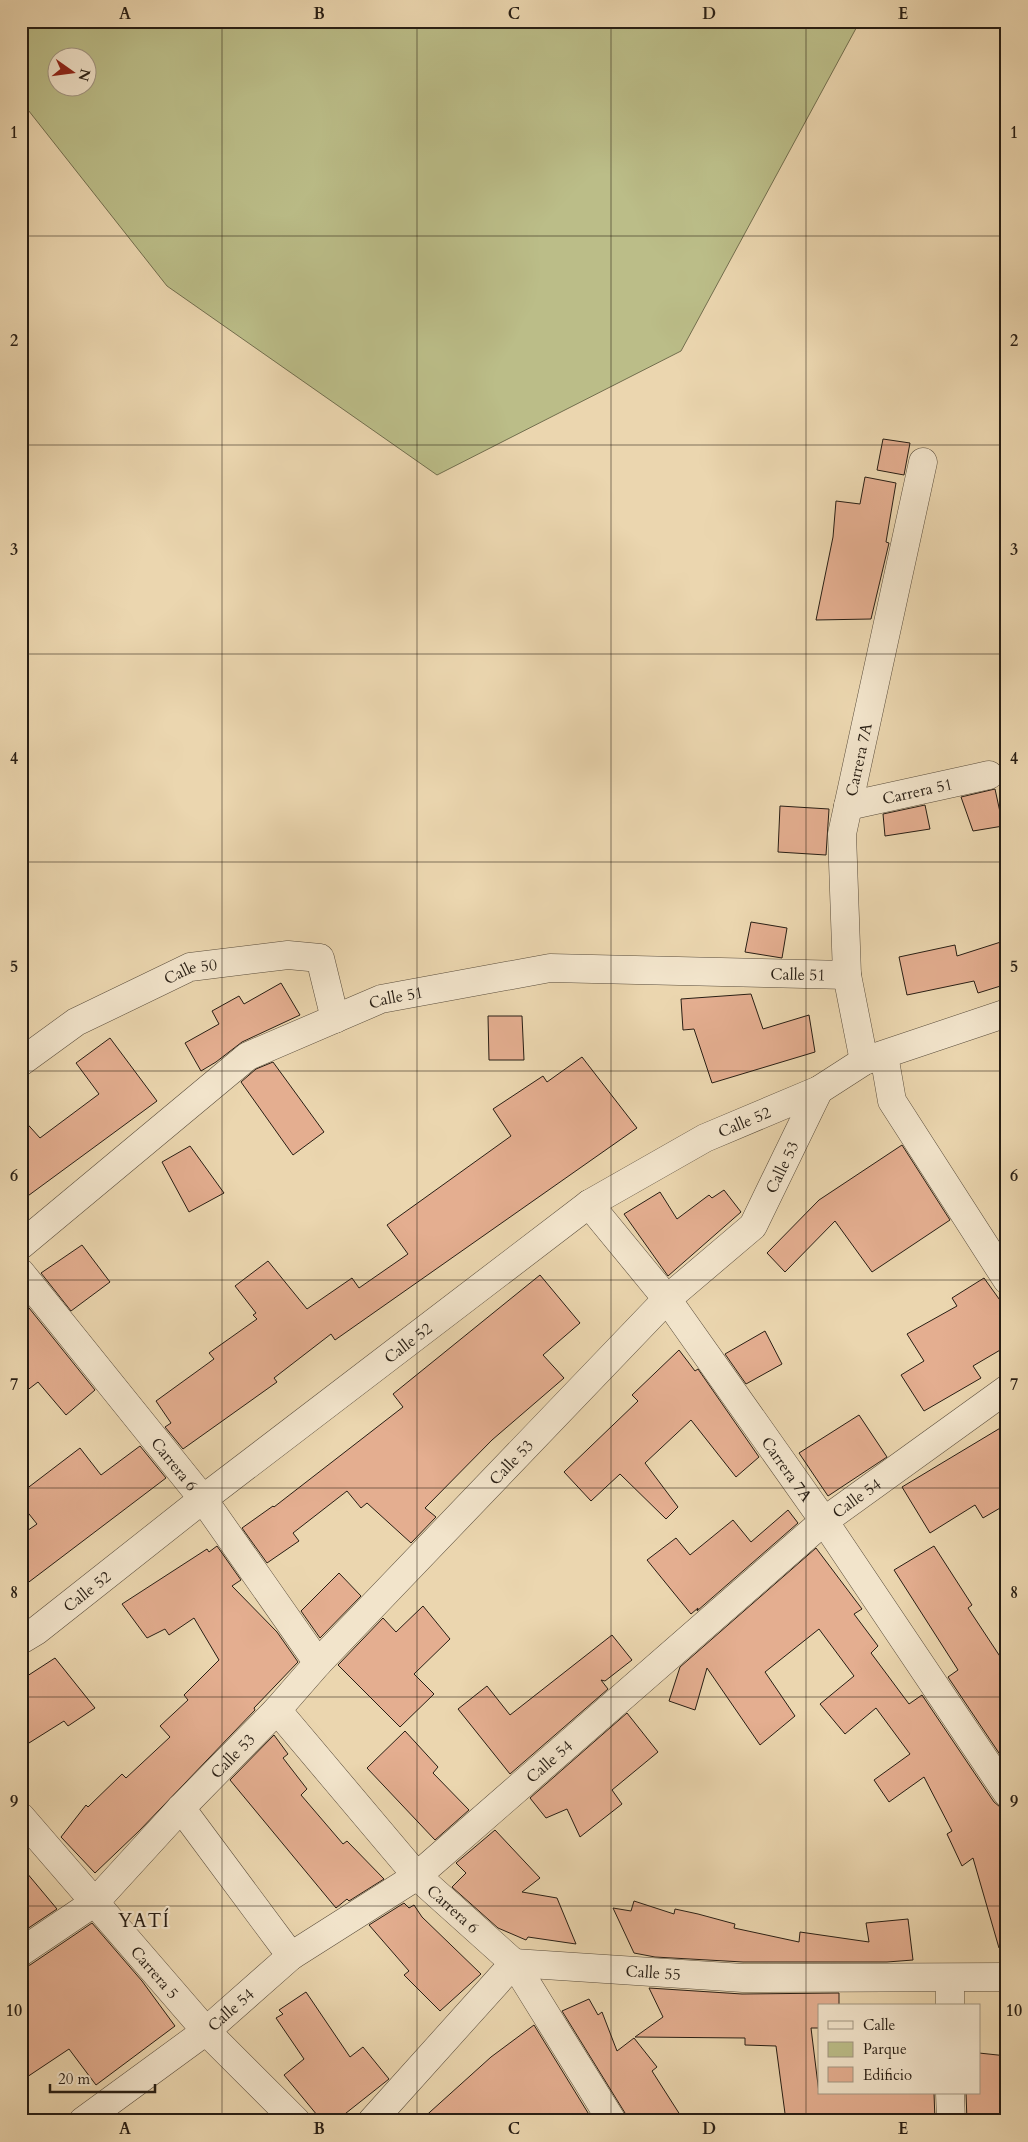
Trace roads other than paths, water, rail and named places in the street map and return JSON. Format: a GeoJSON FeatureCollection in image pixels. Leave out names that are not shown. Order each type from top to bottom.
{"type":"FeatureCollection","features":[{"type":"Feature","properties":{"kind":"street","name":"Carrera 7A"},"geometry":{"type":"LineString","coordinates":[[922,462],[842,834],[847,975],[874,1058],[892,1101],[1007,1280]]}},
{"type":"Feature","properties":{"kind":"street","name":"Carrera 51"},"geometry":{"type":"LineString","coordinates":[[848,806],[988,775]]}},
{"type":"Feature","properties":{"kind":"street","name":"Calle 50"},"geometry":{"type":"LineString","coordinates":[[21,1062],[76,1022],[190,967],[288,955],[320,958],[335,1019]]}},
{"type":"Feature","properties":{"kind":"street","name":"Calle 51"},"geometry":{"type":"LineString","coordinates":[[21,1245],[248,1056],[381,999],[550,968],[847,975]]}},
{"type":"Feature","properties":{"kind":"street"},"geometry":{"type":"LineString","coordinates":[[820,1090],[874,1058],[1007,1013]]}},
{"type":"Feature","properties":{"kind":"street","name":"Calle 52"},"geometry":{"type":"LineString","coordinates":[[21,1640],[36,1631],[203,1499],[589,1204],[705,1138],[820,1090]]}},
{"type":"Feature","properties":{"kind":"street","name":"Calle 53"},"geometry":{"type":"LineString","coordinates":[[21,1952],[95,1902],[318,1663],[667,1299],[753,1226],[820,1090]]}},
{"type":"Feature","properties":{"kind":"street","name":"Carrera 7A"},"geometry":{"type":"LineString","coordinates":[[589,1204],[667,1299],[824,1521],[1007,1793]]}},
{"type":"Feature","properties":{"kind":"street","name":"Carrera 6"},"geometry":{"type":"LineString","coordinates":[[21,1272],[203,1499],[318,1663]]}},
{"type":"Feature","properties":{"kind":"street","name":"Calle 54"},"geometry":{"type":"LineString","coordinates":[[83,2121],[206,2031],[291,1956],[417,1876],[824,1521],[1007,1389]]}},
{"type":"Feature","properties":{"kind":"street","name":"Carrera 6"},"geometry":{"type":"LineString","coordinates":[[276,1710],[417,1876],[514,1963],[612,2121]]}},
{"type":"Feature","properties":{"kind":"street"},"geometry":{"type":"LineString","coordinates":[[181,1808],[291,1956]]}},
{"type":"Feature","properties":{"kind":"street","name":"Carrera 5"},"geometry":{"type":"LineString","coordinates":[[21,1817],[206,2031],[296,2121]]}},
{"type":"Feature","properties":{"kind":"street"},"geometry":{"type":"LineString","coordinates":[[372,2121],[514,1963]]}},
{"type":"Feature","properties":{"kind":"street","name":"Calle 55"},"geometry":{"type":"LineString","coordinates":[[514,1963],[743,1978],[1007,1977]]}},
{"type":"Feature","properties":{"kind":"street"},"geometry":{"type":"LineString","coordinates":[[950,1978],[950,2004]]}},
{"type":"Feature","properties":{"kind":"street"},"geometry":{"type":"LineString","coordinates":[[950,2094],[951,2121]]}},
{"type":"Feature","properties":{"kind":"district","name":"YATÍ"},"geometry":{"type":"Point","coordinates":[144,1920]}}]}
